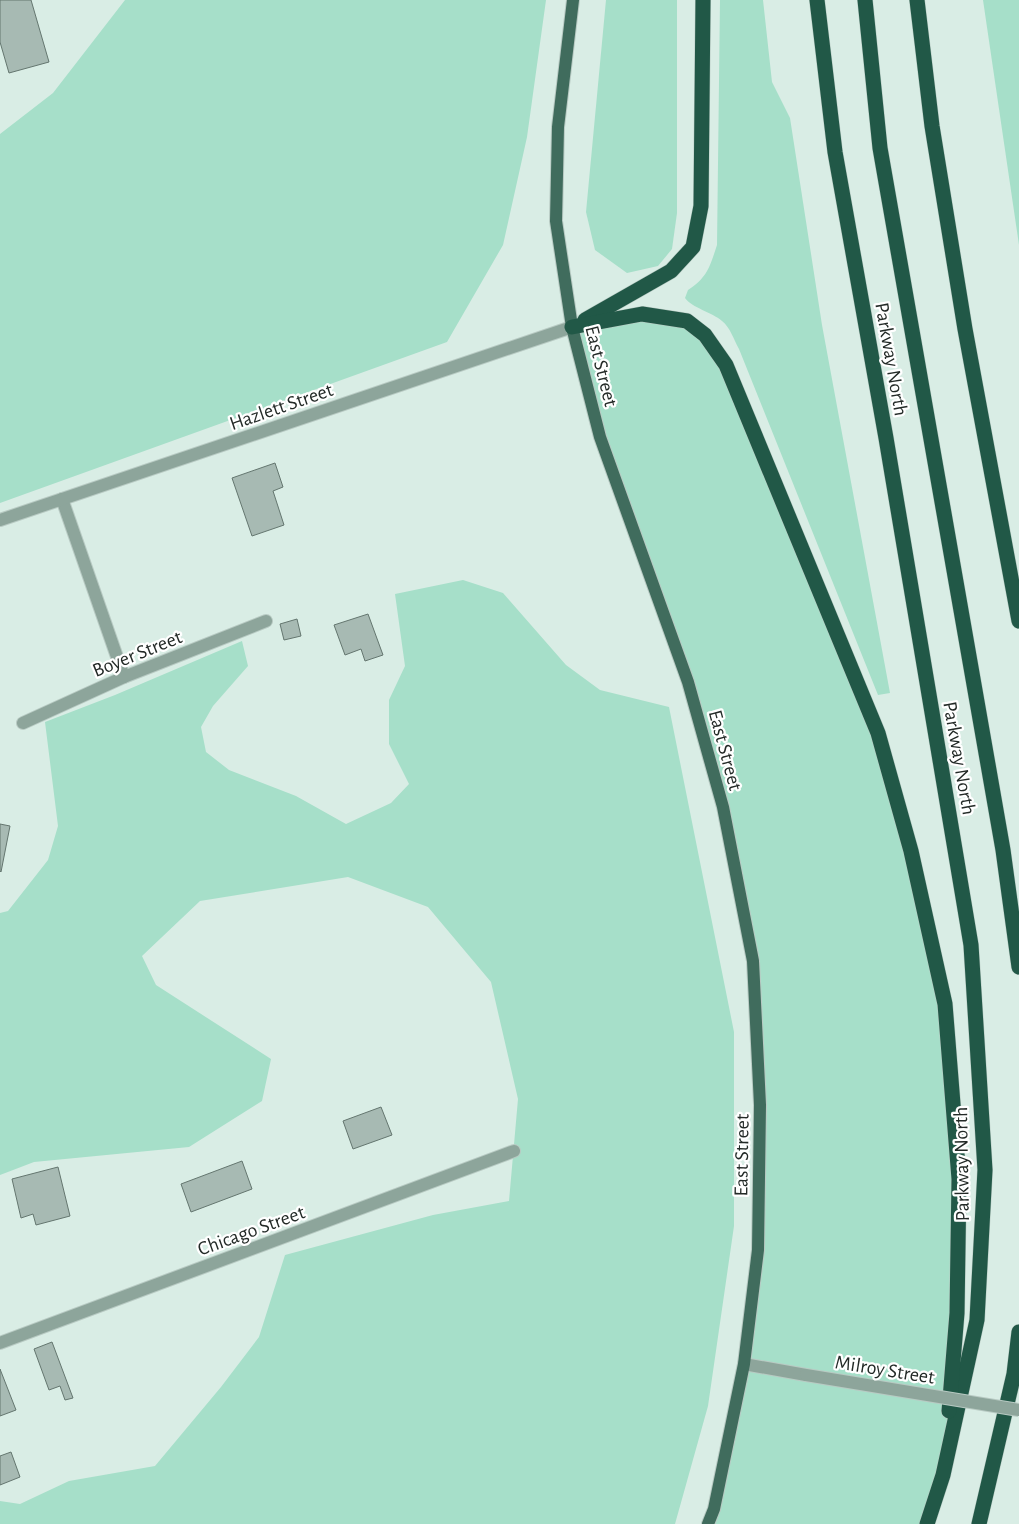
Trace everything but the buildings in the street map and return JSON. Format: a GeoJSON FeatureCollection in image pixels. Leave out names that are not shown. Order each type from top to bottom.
{"type":"FeatureCollection","features":[{"type":"Feature","properties":{"kind":"highway"},"geometry":{"type":"LineString","coordinates":[[572,327],[672,271],[693,246],[701,206],[703,0]]}},
{"type":"Feature","properties":{"kind":"highway","name":"Parkway North"},"geometry":{"type":"LineString","coordinates":[[817,0],[835,152],[971,945],[984,1180],[976,1320],[943,1475],[927,1524]]}},
{"type":"Feature","properties":{"kind":"highway"},"geometry":{"type":"LineString","coordinates":[[864,0],[880,148],[1003,850],[1019,967]]}},
{"type":"Feature","properties":{"kind":"highway"},"geometry":{"type":"LineString","coordinates":[[917,0],[932,126],[965,329],[1019,621]]}},
{"type":"Feature","properties":{"kind":"highway"},"geometry":{"type":"LineString","coordinates":[[572,327],[642,314],[687,321],[706,335],[726,366],[878,733],[911,851],[945,1004],[958,1179],[957,1313],[943,1475]]}},
{"type":"Feature","properties":{"kind":"highway"},"geometry":{"type":"LineString","coordinates":[[980,1524],[1014,1374],[1019,1332]]}},
{"type":"Feature","properties":{"kind":"main road","name":"East Street"},"geometry":{"type":"LineString","coordinates":[[573,0],[558,127],[556,221],[572,327],[600,437],[688,682],[723,807],[753,961],[760,1105],[758,1250],[744,1364],[714,1509],[708,1524]]}},
{"type":"Feature","properties":{"kind":"street","name":"Hazlett Street"},"geometry":{"type":"LineString","coordinates":[[0,520],[572,327]]}},
{"type":"Feature","properties":{"kind":"street"},"geometry":{"type":"LineString","coordinates":[[62,499],[124,677]]}},
{"type":"Feature","properties":{"kind":"street","name":"Boyer Street"},"geometry":{"type":"LineString","coordinates":[[23,723],[124,677],[266,621]]}},
{"type":"Feature","properties":{"kind":"street","name":"Chicago Street"},"geometry":{"type":"LineString","coordinates":[[0,1343],[514,1151]]}},
{"type":"Feature","properties":{"kind":"street","name":"Milroy Street"},"geometry":{"type":"LineString","coordinates":[[744,1364],[1019,1410]]}},
{"type":"Feature","properties":{"kind":"green space"},"geometry":{"type":"Polygon","coordinates":[[[125,0],[546,0],[527,137],[503,245],[447,342],[0,503],[0,134],[53,93],[125,0]]]}},
{"type":"Feature","properties":{"kind":"green space"},"geometry":{"type":"Polygon","coordinates":[[[606,0],[677,0],[677,213],[672,249],[658,266],[627,273],[595,250],[586,212],[606,0]]]}},
{"type":"Feature","properties":{"kind":"green space"},"geometry":{"type":"Polygon","coordinates":[[[720,0],[763,0],[772,82],[790,118],[822,325],[890,693],[878,695],[732,334],[722,321],[692,305],[685,298],[688,290],[704,276],[717,245],[720,0]]]}},
{"type":"Feature","properties":{"kind":"green space"},"geometry":{"type":"Polygon","coordinates":[[[983,0],[1019,0],[1019,245],[983,0]]]}},
{"type":"Feature","properties":{"kind":"green space"},"geometry":{"type":"Polygon","coordinates":[[[642,314],[705,335],[878,733],[945,1004],[957,1313],[943,1475],[927,1524],[708,1524],[714,1509],[758,1250],[753,961],[688,682],[600,437],[572,327],[642,314]]]}},
{"type":"Feature","properties":{"kind":"green space"},"geometry":{"type":"Polygon","coordinates":[[[463,580],[503,593],[566,665],[600,690],[669,707],[734,1032],[734,1226],[708,1406],[675,1524],[0,1524],[0,1501],[20,1504],[69,1481],[155,1466],[221,1387],[259,1337],[285,1255],[433,1215],[509,1201],[518,1099],[491,982],[428,907],[348,877],[200,901],[142,956],[156,985],[271,1059],[262,1101],[189,1147],[34,1162],[0,1175],[0,913],[8,911],[48,860],[58,826],[45,722],[115,695],[242,641],[248,666],[213,706],[201,727],[206,752],[229,770],[296,796],[346,824],[391,803],[409,784],[389,744],[389,700],[405,666],[395,594],[463,580]]]}}]}
